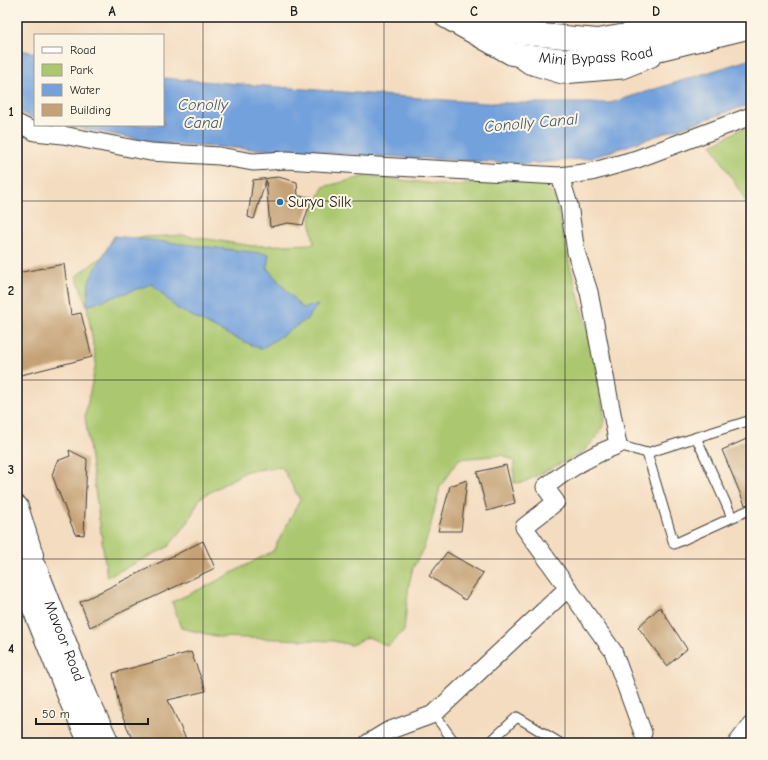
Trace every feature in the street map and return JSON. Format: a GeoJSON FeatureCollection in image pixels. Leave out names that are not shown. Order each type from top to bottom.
{"type":"FeatureCollection","features":[{"type":"Feature","properties":{"kind":"main road","name":"Mini Bypass Road"},"geometry":{"type":"LineString","coordinates":[[446,17],[512,54],[566,60],[636,55],[751,26]]}},
{"type":"Feature","properties":{"kind":"main road","name":"Mini Bypass Road"},"geometry":{"type":"LineString","coordinates":[[479,17],[509,32],[597,40],[696,23],[715,17]]}},
{"type":"Feature","properties":{"kind":"main road"},"geometry":{"type":"LineString","coordinates":[[17,506],[23,570]]}},
{"type":"Feature","properties":{"kind":"main road","name":"Mavoor Road"},"geometry":{"type":"LineString","coordinates":[[17,540],[23,570],[90,743]]}},
{"type":"Feature","properties":{"kind":"main road","name":"Mavoor Road"},"geometry":{"type":"LineString","coordinates":[[23,570],[108,743]]}},
{"type":"Feature","properties":{"kind":"street"},"geometry":{"type":"LineString","coordinates":[[17,122],[35,132],[63,135],[150,152],[220,156],[253,162],[287,160],[317,163],[348,163],[391,167],[560,176],[591,172],[637,159],[751,116]]}},
{"type":"Feature","properties":{"kind":"street"},"geometry":{"type":"LineString","coordinates":[[560,176],[569,205],[576,252],[589,292],[618,445],[596,453],[565,471],[545,487],[556,502],[524,527],[613,651],[643,733]]}},
{"type":"Feature","properties":{"kind":"street"},"geometry":{"type":"LineString","coordinates":[[368,743],[388,731],[434,714],[568,588]]}},
{"type":"Feature","properties":{"kind":"street"},"geometry":{"type":"LineString","coordinates":[[737,743],[751,725]]}},
{"type":"Feature","properties":{"kind":"lane"},"geometry":{"type":"LineString","coordinates":[[618,445],[647,453],[751,420]]}},
{"type":"Feature","properties":{"kind":"lane"},"geometry":{"type":"LineString","coordinates":[[696,437],[732,518]]}},
{"type":"Feature","properties":{"kind":"lane"},"geometry":{"type":"LineString","coordinates":[[647,453],[674,544],[751,509]]}},
{"type":"Feature","properties":{"kind":"lane"},"geometry":{"type":"LineString","coordinates":[[434,714],[452,739],[457,743]]}},
{"type":"Feature","properties":{"kind":"lane"},"geometry":{"type":"LineString","coordinates":[[489,743],[517,717],[560,743]]}},
{"type":"Feature","properties":{"kind":"green space"},"geometry":{"type":"Polygon","coordinates":[[[743,128],[751,135],[751,210],[712,145],[743,128]]]}},
{"type":"Feature","properties":{"kind":"green space"},"geometry":{"type":"Polygon","coordinates":[[[367,176],[452,186],[492,180],[539,181],[555,197],[570,266],[594,353],[605,422],[596,438],[582,453],[524,482],[514,483],[514,461],[503,455],[459,459],[440,487],[429,532],[423,549],[413,568],[409,584],[404,631],[388,646],[368,637],[351,645],[333,641],[219,637],[181,628],[172,602],[209,585],[273,551],[300,500],[282,467],[247,471],[200,498],[188,522],[168,547],[107,577],[85,416],[96,363],[87,306],[76,276],[127,238],[182,235],[252,246],[314,244],[310,218],[323,187],[367,176]]]}},
{"type":"Feature","properties":{"kind":"water"},"geometry":{"type":"Polygon","coordinates":[[[17,49],[34,53],[34,119],[17,111],[17,49]]]}},
{"type":"Feature","properties":{"kind":"water","name":"Conolly Canal"},"geometry":{"type":"Polygon","coordinates":[[[751,59],[751,104],[591,158],[526,164],[163,144],[69,126],[164,126],[164,78],[484,103],[610,103],[751,59]]]}},
{"type":"Feature","properties":{"kind":"water"},"geometry":{"type":"Polygon","coordinates":[[[114,236],[269,254],[267,268],[302,308],[318,305],[306,320],[261,349],[229,335],[176,308],[152,284],[87,306],[89,281],[114,236]]]}},
{"type":"Feature","properties":{"kind":"building","name":"Surya Silk"},"geometry":{"type":"Polygon","coordinates":[[[278,177],[297,182],[298,196],[312,197],[303,225],[288,223],[270,227],[266,180],[254,219],[248,217],[253,180],[278,177]]]}},
{"type":"Feature","properties":{"kind":"building"},"geometry":{"type":"Polygon","coordinates":[[[64,264],[71,315],[81,313],[92,357],[17,376],[17,273],[64,264]]]}},
{"type":"Feature","properties":{"kind":"building"},"geometry":{"type":"Polygon","coordinates":[[[751,437],[751,503],[745,505],[722,450],[751,437]]]}},
{"type":"Feature","properties":{"kind":"building"},"geometry":{"type":"Polygon","coordinates":[[[69,450],[87,459],[84,535],[75,534],[52,475],[57,461],[70,456],[69,450]]]}},
{"type":"Feature","properties":{"kind":"building"},"geometry":{"type":"Polygon","coordinates":[[[506,465],[515,503],[487,511],[477,472],[506,465]]]}},
{"type":"Feature","properties":{"kind":"building"},"geometry":{"type":"Polygon","coordinates":[[[467,480],[461,531],[438,531],[450,486],[467,480]]]}},
{"type":"Feature","properties":{"kind":"building"},"geometry":{"type":"Polygon","coordinates":[[[203,541],[215,568],[90,627],[80,602],[203,541]]]}},
{"type":"Feature","properties":{"kind":"building"},"geometry":{"type":"Polygon","coordinates":[[[447,552],[483,573],[465,600],[429,576],[447,552]]]}},
{"type":"Feature","properties":{"kind":"building"},"geometry":{"type":"Polygon","coordinates":[[[660,607],[687,649],[667,666],[638,627],[660,607]]]}},
{"type":"Feature","properties":{"kind":"building"},"geometry":{"type":"Polygon","coordinates":[[[191,652],[206,691],[168,700],[186,739],[172,743],[134,743],[120,711],[113,673],[191,652]]]}},
{"type":"Feature","properties":{"kind":"place","name":"Surya Silk"},"geometry":{"type":"Point","coordinates":[280,202]}}]}
